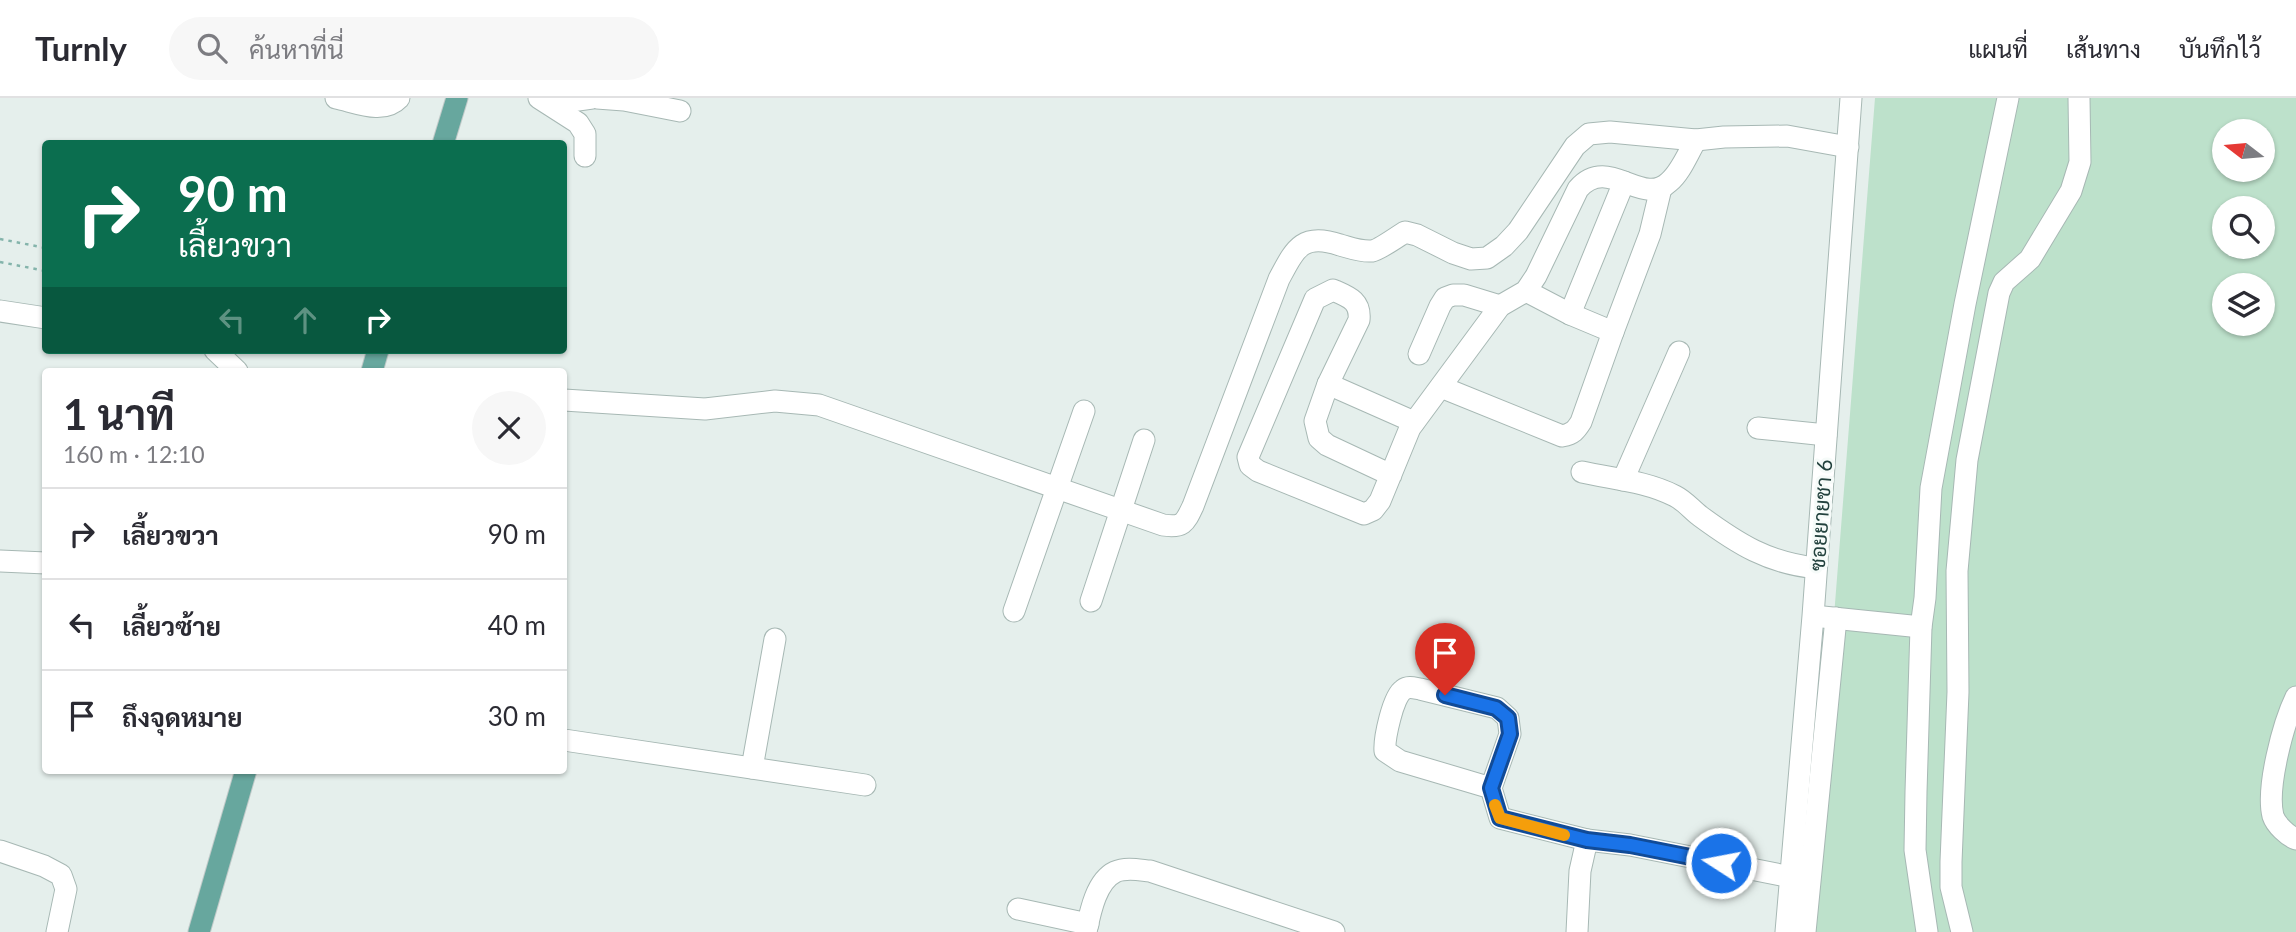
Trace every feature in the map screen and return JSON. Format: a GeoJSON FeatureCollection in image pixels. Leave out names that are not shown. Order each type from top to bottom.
{"type":"FeatureCollection","features":[{"type":"Feature","properties":{"kind":"main road"},"geometry":{"type":"LineString","coordinates":[[444,140],[457,98]]}},
{"type":"Feature","properties":{"kind":"main road"},"geometry":{"type":"LineString","coordinates":[[199,932],[245,774]]}},
{"type":"Feature","properties":{"kind":"street"},"geometry":{"type":"LineString","coordinates":[[336,98],[381,107],[392,105],[399,98]]}},
{"type":"Feature","properties":{"kind":"street"},"geometry":{"type":"LineString","coordinates":[[545,101],[594,98],[624,100],[680,111]]}},
{"type":"Feature","properties":{"kind":"street","name":"ซอยยายชา 6"},"geometry":{"type":"LineString","coordinates":[[1786,932],[1814,616],[1851,98]]}},
{"type":"Feature","properties":{"kind":"street"},"geometry":{"type":"LineString","coordinates":[[1927,932],[1915,850],[1922,626],[1931,488],[1965,304],[2008,98]]}},
{"type":"Feature","properties":{"kind":"street"},"geometry":{"type":"LineString","coordinates":[[1962,932],[1951,887],[1951,862],[1958,692],[1957,571],[1968,460],[1999,293],[2004,282],[2030,259],[2071,191],[2080,162],[2079,98]]}},
{"type":"Feature","properties":{"kind":"street"},"geometry":{"type":"LineString","coordinates":[[545,101],[578,123],[584,134],[585,156]]}},
{"type":"Feature","properties":{"kind":"street"},"geometry":{"type":"LineString","coordinates":[[567,400],[705,410],[775,401],[818,405],[1163,525],[1176,527],[1186,521],[1279,279],[1296,248],[1314,241],[1336,243],[1355,250],[1375,251],[1405,232],[1471,259],[1487,258],[1504,246],[1518,231],[1575,146],[1589,134],[1610,132],[1696,140],[1787,136],[1848,147]]}},
{"type":"Feature","properties":{"kind":"street"},"geometry":{"type":"LineString","coordinates":[[1391,475],[1327,445],[1320,438],[1315,421],[1328,384],[1359,320],[1360,309],[1350,299],[1333,290],[1315,299],[1248,457],[1250,465],[1270,476],[1364,514],[1373,510],[1380,501],[1414,422],[1500,306],[1526,291],[1536,276],[1578,189],[1596,176],[1608,176],[1643,188],[1661,188],[1671,181],[1696,140]]}},
{"type":"Feature","properties":{"kind":"street"},"geometry":{"type":"LineString","coordinates":[[1570,314],[1624,182]]}},
{"type":"Feature","properties":{"kind":"street"},"geometry":{"type":"LineString","coordinates":[[1441,387],[1562,436],[1574,432],[1581,422],[1650,234],[1661,188]]}},
{"type":"Feature","properties":{"kind":"street"},"geometry":{"type":"LineString","coordinates":[[1526,291],[1613,332]]}},
{"type":"Feature","properties":{"kind":"street"},"geometry":{"type":"LineString","coordinates":[[1419,354],[1445,298],[1464,295],[1500,306]]}},
{"type":"Feature","properties":{"kind":"street"},"geometry":{"type":"LineString","coordinates":[[0,311],[42,317]]}},
{"type":"Feature","properties":{"kind":"street"},"geometry":{"type":"LineString","coordinates":[[1623,480],[1679,352]]}},
{"type":"Feature","properties":{"kind":"street"},"geometry":{"type":"LineString","coordinates":[[219,354],[234,368]]}},
{"type":"Feature","properties":{"kind":"street"},"geometry":{"type":"LineString","coordinates":[[1328,384],[1414,422]]}},
{"type":"Feature","properties":{"kind":"street"},"geometry":{"type":"LineString","coordinates":[[1014,611],[1084,411]]}},
{"type":"Feature","properties":{"kind":"street"},"geometry":{"type":"LineString","coordinates":[[1758,428],[1826,435]]}},
{"type":"Feature","properties":{"kind":"street"},"geometry":{"type":"LineString","coordinates":[[1091,601],[1144,440]]}},
{"type":"Feature","properties":{"kind":"street"},"geometry":{"type":"LineString","coordinates":[[1581,472],[1660,488],[1684,500],[1697,513],[1763,556],[1792,565],[1816,568]]}},
{"type":"Feature","properties":{"kind":"street"},"geometry":{"type":"LineString","coordinates":[[0,561],[42,563]]}},
{"type":"Feature","properties":{"kind":"street"},"geometry":{"type":"LineString","coordinates":[[1814,616],[1922,626]]}},
{"type":"Feature","properties":{"kind":"street"},"geometry":{"type":"LineString","coordinates":[[1805,932],[1836,618]]}},
{"type":"Feature","properties":{"kind":"street"},"geometry":{"type":"LineString","coordinates":[[752,768],[775,639]]}},
{"type":"Feature","properties":{"kind":"street"},"geometry":{"type":"LineString","coordinates":[[1491,788],[1400,761],[1385,751],[1386,736],[1401,691],[1410,687],[1496,708],[1508,718],[1510,734],[1491,788],[1500,818],[1587,840],[1651,849],[1791,877]]}},
{"type":"Feature","properties":{"kind":"street"},"geometry":{"type":"LineString","coordinates":[[2296,697],[2278,754],[2270,794],[2274,820],[2296,839]]}},
{"type":"Feature","properties":{"kind":"street"},"geometry":{"type":"LineString","coordinates":[[567,740],[865,785]]}},
{"type":"Feature","properties":{"kind":"street"},"geometry":{"type":"LineString","coordinates":[[1577,932],[1580,871],[1587,840]]}},
{"type":"Feature","properties":{"kind":"street"},"geometry":{"type":"LineString","coordinates":[[0,851],[44,866],[61,875],[66,889],[57,932]]}},
{"type":"Feature","properties":{"kind":"street"},"geometry":{"type":"LineString","coordinates":[[1018,909],[1087,928],[1102,883],[1114,872],[1126,869],[1150,871],[1334,932]]}},
{"type":"Feature","properties":{"kind":"path"},"geometry":{"type":"LineString","coordinates":[[0,239],[42,247]]}},
{"type":"Feature","properties":{"kind":"path"},"geometry":{"type":"LineString","coordinates":[[0,261],[42,270]]}},
{"type":"Feature","properties":{"kind":"green space"},"geometry":{"type":"Polygon","coordinates":[[[1875,98],[2296,98],[2296,932],[1809,932],[1875,98]]]}},
{"type":"Feature","properties":{"kind":"slow traffic"},"geometry":{"type":"LineString","coordinates":[[1495,805],[1500,818],[1564,835]]}},
{"type":"Feature","properties":{"kind":"route"},"geometry":{"type":"LineString","coordinates":[[1445,695],[1496,708],[1508,718],[1510,734],[1491,788],[1500,818],[1587,840],[1630,845],[1721,863]]}}]}
